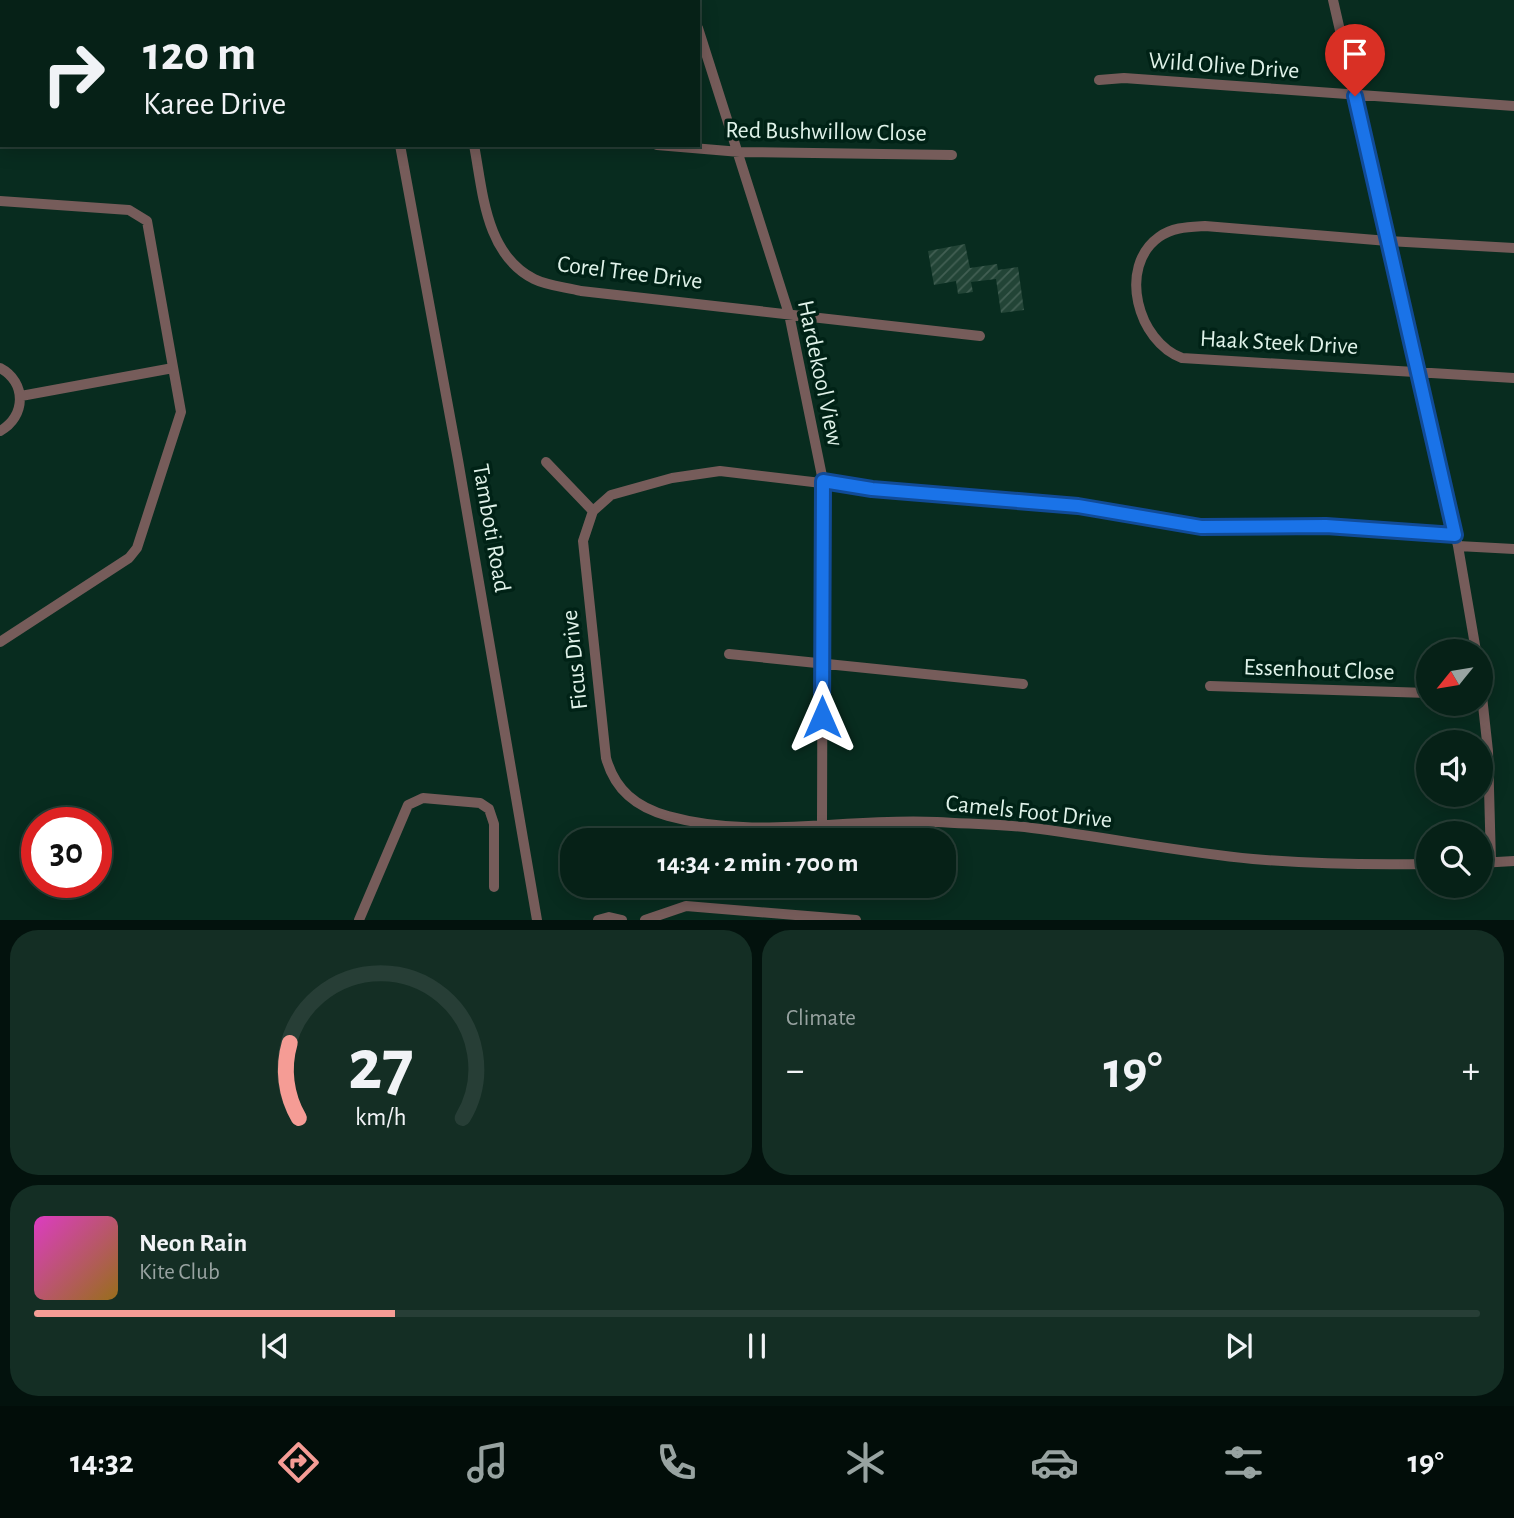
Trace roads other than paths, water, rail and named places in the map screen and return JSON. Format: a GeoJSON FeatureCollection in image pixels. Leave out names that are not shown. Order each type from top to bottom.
{"type":"FeatureCollection","features":[{"type":"Feature","properties":{"kind":"street"},"geometry":{"type":"LineString","coordinates":[[1333,0],[1457,541],[1474,639]]}},
{"type":"Feature","properties":{"kind":"street","name":"Hardekool View"},"geometry":{"type":"LineString","coordinates":[[700,33],[740,152],[789,314],[823,481],[822,824]]}},
{"type":"Feature","properties":{"kind":"street","name":"Wild Olive Drive"},"geometry":{"type":"LineString","coordinates":[[1099,80],[1125,78],[1514,106]]}},
{"type":"Feature","properties":{"kind":"street","name":"Tamboti Road"},"geometry":{"type":"LineString","coordinates":[[400,147],[458,460],[537,919]]}},
{"type":"Feature","properties":{"kind":"street","name":"Corel Tree Drive"},"geometry":{"type":"LineString","coordinates":[[474,147],[488,216],[499,248],[509,261],[533,278],[581,290],[979,336]]}},
{"type":"Feature","properties":{"kind":"street","name":"Red Bushwillow Close"},"geometry":{"type":"LineString","coordinates":[[681,147],[740,152],[952,155]]}},
{"type":"Feature","properties":{"kind":"street"},"geometry":{"type":"LineString","coordinates":[[0,201],[129,210],[147,221],[180,417],[136,551],[0,642]]}},
{"type":"Feature","properties":{"kind":"street","name":"Haak Steek Drive"},"geometry":{"type":"LineString","coordinates":[[1514,248],[1388,242],[1205,226],[1180,227],[1159,237],[1146,253],[1137,284],[1139,306],[1152,336],[1169,352],[1182,358],[1514,378]]}},
{"type":"Feature","properties":{"kind":"street"},"geometry":{"type":"LineString","coordinates":[[0,368],[12,377],[21,396],[15,418],[0,431]]}},
{"type":"Feature","properties":{"kind":"street"},"geometry":{"type":"LineString","coordinates":[[21,396],[173,368]]}},
{"type":"Feature","properties":{"kind":"street"},"geometry":{"type":"LineString","coordinates":[[546,462],[593,511],[611,495],[625,489],[710,472],[732,471],[872,489],[1078,506],[1201,527],[1326,526],[1514,549]]}},
{"type":"Feature","properties":{"kind":"street","name":"Ficus Drive"},"geometry":{"type":"LineString","coordinates":[[593,511],[583,541],[606,758],[614,779],[630,799]]}},
{"type":"Feature","properties":{"kind":"street"},"geometry":{"type":"LineString","coordinates":[[729,654],[1023,684]]}},
{"type":"Feature","properties":{"kind":"street","name":"Essenhout Close"},"geometry":{"type":"LineString","coordinates":[[1210,686],[1416,693]]}},
{"type":"Feature","properties":{"kind":"street"},"geometry":{"type":"LineString","coordinates":[[1482,716],[1485,821]]}},
{"type":"Feature","properties":{"kind":"street"},"geometry":{"type":"LineString","coordinates":[[359,919],[408,805],[418,798],[480,803],[489,809],[494,824],[494,887]]}},
{"type":"Feature","properties":{"kind":"street","name":"Camels Foot Drive"},"geometry":{"type":"LineString","coordinates":[[630,799],[645,809],[670,817],[739,829],[933,822],[1031,828],[1252,859],[1335,865],[1416,864]]}},
{"type":"Feature","properties":{"kind":"street"},"geometry":{"type":"LineString","coordinates":[[1493,862],[1514,861]]}},
{"type":"Feature","properties":{"kind":"street"},"geometry":{"type":"LineString","coordinates":[[645,919],[686,906],[805,918],[856,919]]}},
{"type":"Feature","properties":{"kind":"street"},"geometry":{"type":"LineString","coordinates":[[598,919],[622,919]]}}]}
